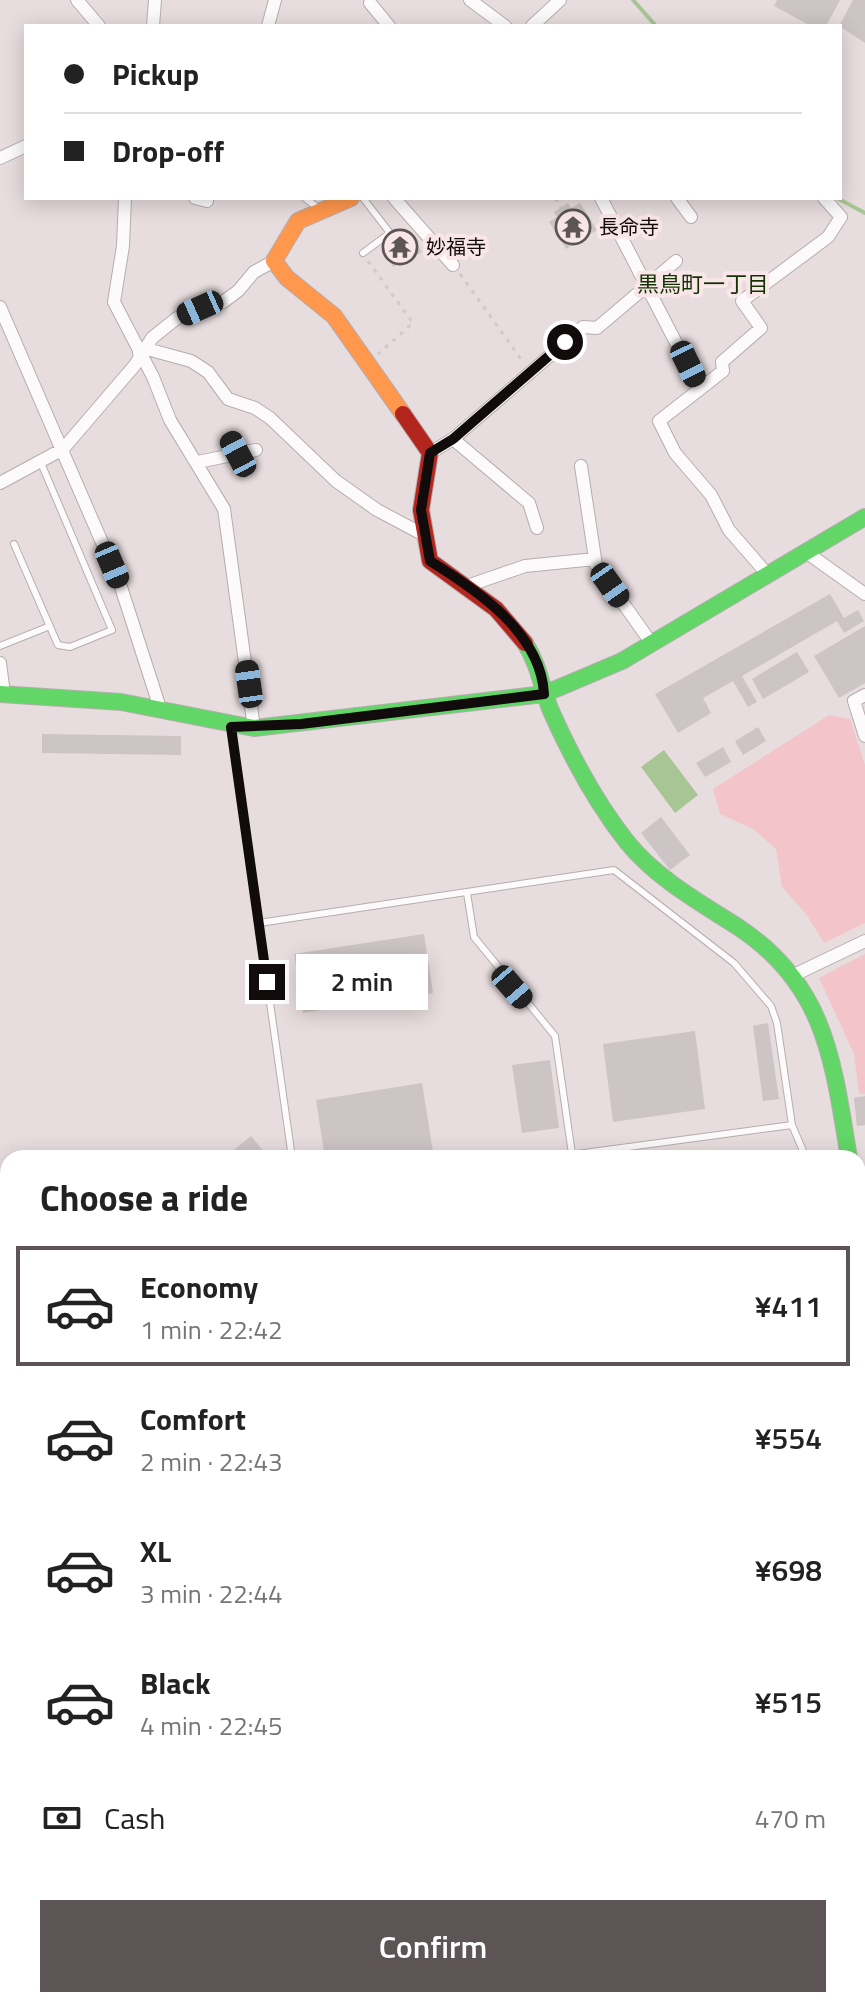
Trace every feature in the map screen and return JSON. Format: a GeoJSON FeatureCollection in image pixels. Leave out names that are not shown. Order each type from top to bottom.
{"type":"FeatureCollection","features":[{"type":"Feature","properties":{"kind":"street"},"geometry":{"type":"LineString","coordinates":[[77,0],[97,24]]}},
{"type":"Feature","properties":{"kind":"street"},"geometry":{"type":"LineString","coordinates":[[153,24],[155,0]]}},
{"type":"Feature","properties":{"kind":"street"},"geometry":{"type":"LineString","coordinates":[[269,24],[275,0]]}},
{"type":"Feature","properties":{"kind":"street"},"geometry":{"type":"LineString","coordinates":[[470,0],[502,24]]}},
{"type":"Feature","properties":{"kind":"street"},"geometry":{"type":"LineString","coordinates":[[534,24],[560,0]]}},
{"type":"Feature","properties":{"kind":"street"},"geometry":{"type":"LineString","coordinates":[[369,1],[387,24]]}},
{"type":"Feature","properties":{"kind":"street"},"geometry":{"type":"LineString","coordinates":[[0,158],[24,147]]}},
{"type":"Feature","properties":{"kind":"street"},"geometry":{"type":"LineString","coordinates":[[125,200],[123,246],[114,302],[170,420],[224,509],[254,728]]}},
{"type":"Feature","properties":{"kind":"street"},"geometry":{"type":"LineString","coordinates":[[0,483],[63,449],[135,365],[139,353],[177,318],[223,302],[238,291],[254,272],[274,261],[298,221],[347,200]]}},
{"type":"Feature","properties":{"kind":"street"},"geometry":{"type":"LineString","coordinates":[[396,200],[453,265]]}},
{"type":"Feature","properties":{"kind":"street"},"geometry":{"type":"LineString","coordinates":[[683,200],[691,217]]}},
{"type":"Feature","properties":{"kind":"street"},"geometry":{"type":"LineString","coordinates":[[768,575],[729,530],[711,495],[675,453],[659,421],[723,371],[722,362],[761,328],[742,301],[828,237],[841,217],[826,200]]}},
{"type":"Feature","properties":{"kind":"street"},"geometry":{"type":"LineString","coordinates":[[606,201],[645,287],[676,339],[700,389]]}},
{"type":"Feature","properties":{"kind":"street"},"geometry":{"type":"LineString","coordinates":[[274,261],[287,278],[334,316],[430,453],[421,510],[430,561],[470,585],[504,616],[530,653],[543,678],[544,694],[629,845],[663,875],[757,939],[794,975],[818,1014],[830,1045],[848,1150]]}},
{"type":"Feature","properties":{"kind":"street"},"geometry":{"type":"LineString","coordinates":[[430,453],[453,439],[583,327],[597,328],[676,261]]}},
{"type":"Feature","properties":{"kind":"street"},"geometry":{"type":"LineString","coordinates":[[0,307],[120,584],[160,708]]}},
{"type":"Feature","properties":{"kind":"street"},"geometry":{"type":"LineString","coordinates":[[139,353],[147,349],[191,361],[208,372],[228,399],[255,408],[270,418],[336,481],[377,510],[426,536]]}},
{"type":"Feature","properties":{"kind":"street"},"geometry":{"type":"LineString","coordinates":[[230,439],[238,454]]}},
{"type":"Feature","properties":{"kind":"street"},"geometry":{"type":"LineString","coordinates":[[453,439],[529,503],[537,528]]}},
{"type":"Feature","properties":{"kind":"street"},"geometry":{"type":"LineString","coordinates":[[198,462],[256,450]]}},
{"type":"Feature","properties":{"kind":"street"},"geometry":{"type":"LineString","coordinates":[[581,466],[595,559],[652,644]]}},
{"type":"Feature","properties":{"kind":"street"},"geometry":{"type":"LineString","coordinates":[[711,495],[723,487]]}},
{"type":"Feature","properties":{"kind":"street"},"geometry":{"type":"LineString","coordinates":[[588,504],[602,502]]}},
{"type":"Feature","properties":{"kind":"street"},"geometry":{"type":"LineString","coordinates":[[0,663],[2,694],[160,708],[231,727],[254,728],[544,694],[582,680],[652,644],[865,517]]}},
{"type":"Feature","properties":{"kind":"street"},"geometry":{"type":"LineString","coordinates":[[806,552],[865,594]]}},
{"type":"Feature","properties":{"kind":"street"},"geometry":{"type":"LineString","coordinates":[[470,585],[525,566],[555,566],[595,559]]}},
{"type":"Feature","properties":{"kind":"street"},"geometry":{"type":"LineString","coordinates":[[865,695],[854,701],[865,736]]}},
{"type":"Feature","properties":{"kind":"street"},"geometry":{"type":"LineString","coordinates":[[794,975],[865,941]]}},
{"type":"Feature","properties":{"kind":"lane"},"geometry":{"type":"LineString","coordinates":[[308,200],[323,212]]}},
{"type":"Feature","properties":{"kind":"lane"},"geometry":{"type":"LineString","coordinates":[[363,253],[390,233],[365,200]]}},
{"type":"Feature","properties":{"kind":"lane"},"geometry":{"type":"LineString","coordinates":[[14,544],[58,645],[70,647],[112,630],[41,463]]}},
{"type":"Feature","properties":{"kind":"lane"},"geometry":{"type":"LineString","coordinates":[[0,646],[50,626]]}},
{"type":"Feature","properties":{"kind":"lane"},"geometry":{"type":"LineString","coordinates":[[231,727],[291,1150]]}},
{"type":"Feature","properties":{"kind":"lane"},"geometry":{"type":"LineString","coordinates":[[259,923],[467,893],[602,869],[623,874],[652,902],[734,963],[771,1006],[777,1023],[792,1125],[803,1150]]}},
{"type":"Feature","properties":{"kind":"lane"},"geometry":{"type":"LineString","coordinates":[[467,893],[474,937],[555,1036],[571,1150]]}},
{"type":"Feature","properties":{"kind":"lane"},"geometry":{"type":"LineString","coordinates":[[602,1150],[792,1125]]}},
{"type":"Feature","properties":{"kind":"path"},"geometry":{"type":"LineString","coordinates":[[556,200],[561,208]]}},
{"type":"Feature","properties":{"kind":"path"},"geometry":{"type":"LineString","coordinates":[[363,253],[413,323],[365,364]]}},
{"type":"Feature","properties":{"kind":"path"},"geometry":{"type":"LineString","coordinates":[[453,265],[531,372]]}},
{"type":"Feature","properties":{"kind":"shaded area"},"geometry":{"type":"Polygon","coordinates":[[[829,715],[850,719],[865,765],[865,923],[824,943],[806,914],[782,887],[776,849],[753,829],[720,814],[713,789],[829,715]]]}},
{"type":"Feature","properties":{"kind":"shaded area"},"geometry":{"type":"Polygon","coordinates":[[[664,750],[698,795],[675,813],[641,767],[664,750]]]}},
{"type":"Feature","properties":{"kind":"shaded area"},"geometry":{"type":"Polygon","coordinates":[[[865,954],[865,1094],[859,1094],[854,1054],[819,978],[865,954]]]}},
{"type":"Feature","properties":{"kind":"building"},"geometry":{"type":"Polygon","coordinates":[[[777,0],[840,0],[827,24],[807,24],[774,6],[777,0]]]}},
{"type":"Feature","properties":{"kind":"building"},"geometry":{"type":"Polygon","coordinates":[[[853,0],[865,0],[865,43],[840,24],[853,0]]]}},
{"type":"Feature","properties":{"kind":"building"},"geometry":{"type":"Polygon","coordinates":[[[568,203],[571,208],[580,203],[597,230],[566,249],[549,222],[557,217],[554,212],[568,203]]]}},
{"type":"Feature","properties":{"kind":"building","name":"妙福寺"},"geometry":{"type":"Polygon","coordinates":[[[405,229],[422,252],[393,267],[381,246],[405,229]]]}},
{"type":"Feature","properties":{"kind":"building"},"geometry":{"type":"Polygon","coordinates":[[[830,594],[844,618],[858,610],[864,621],[844,633],[837,621],[742,676],[757,702],[748,707],[733,681],[703,698],[711,713],[678,733],[655,694],[830,594]]]}},
{"type":"Feature","properties":{"kind":"building"},"geometry":{"type":"Polygon","coordinates":[[[865,626],[865,683],[839,698],[814,656],[865,626]]]}},
{"type":"Feature","properties":{"kind":"building"},"geometry":{"type":"Polygon","coordinates":[[[797,652],[809,672],[763,699],[752,679],[797,652]]]}},
{"type":"Feature","properties":{"kind":"building"},"geometry":{"type":"Polygon","coordinates":[[[758,727],[766,741],[743,755],[735,741],[758,727]]]}},
{"type":"Feature","properties":{"kind":"building"},"geometry":{"type":"Polygon","coordinates":[[[42,734],[181,736],[181,755],[42,753],[42,734]]]}},
{"type":"Feature","properties":{"kind":"building"},"geometry":{"type":"Polygon","coordinates":[[[723,747],[731,762],[705,777],[696,763],[723,747]]]}},
{"type":"Feature","properties":{"kind":"building"},"geometry":{"type":"Polygon","coordinates":[[[661,817],[690,855],[670,870],[641,833],[661,817]]]}},
{"type":"Feature","properties":{"kind":"building"},"geometry":{"type":"Polygon","coordinates":[[[424,934],[433,993],[303,1013],[294,954],[424,934]]]}},
{"type":"Feature","properties":{"kind":"building"},"geometry":{"type":"Polygon","coordinates":[[[768,1023],[779,1099],[763,1101],[753,1026],[768,1023]]]}},
{"type":"Feature","properties":{"kind":"building"},"geometry":{"type":"Polygon","coordinates":[[[695,1031],[705,1109],[613,1122],[603,1044],[695,1031]]]}},
{"type":"Feature","properties":{"kind":"building"},"geometry":{"type":"Polygon","coordinates":[[[550,1060],[559,1128],[522,1133],[512,1065],[550,1060]]]}},
{"type":"Feature","properties":{"kind":"building"},"geometry":{"type":"Polygon","coordinates":[[[422,1083],[433,1150],[324,1150],[316,1100],[422,1083]]]}},
{"type":"Feature","properties":{"kind":"building"},"geometry":{"type":"Polygon","coordinates":[[[865,1096],[865,1125],[857,1126],[854,1098],[865,1096]]]}},
{"type":"Feature","properties":{"kind":"building"},"geometry":{"type":"Polygon","coordinates":[[[251,1136],[262,1150],[234,1150],[251,1136]]]}},
{"type":"Feature","properties":{"kind":"waterway"},"geometry":{"type":"LineString","coordinates":[[633,0],[654,24]]}},
{"type":"Feature","properties":{"kind":"waterway"},"geometry":{"type":"LineString","coordinates":[[841,200],[865,213]]}},
{"type":"Feature","properties":{"kind":"traffic: fast"},"geometry":{"type":"LineString","coordinates":[[0,694],[121,702],[254,728],[544,694],[622,661],[865,517]]}},
{"type":"Feature","properties":{"kind":"traffic: fast"},"geometry":{"type":"LineString","coordinates":[[525,643],[567,745],[595,796],[627,842],[665,878],[767,950],[790,974],[808,1000],[830,1058],[848,1150]]}},
{"type":"Feature","properties":{"kind":"traffic: slow"},"geometry":{"type":"LineString","coordinates":[[346,200],[298,221],[274,261],[287,278],[334,316],[403,414]]}},
{"type":"Feature","properties":{"kind":"traffic: jam"},"geometry":{"type":"LineString","coordinates":[[403,414],[430,453],[421,510],[430,561],[496,609],[525,643]]}},
{"type":"Feature","properties":{"kind":"place","name":"長命寺"},"geometry":{"type":"Point","coordinates":[573,227]}},
{"type":"Feature","properties":{"kind":"place","name":"妙福寺"},"geometry":{"type":"Point","coordinates":[400,247]}},
{"type":"Feature","properties":{"kind":"district","name":"黒鳥町一丁目"},"geometry":{"type":"Point","coordinates":[703,284]}},
{"type":"Feature","properties":{"kind":"route"},"geometry":{"type":"LineString","coordinates":[[267,982],[235,776],[231,727],[301,724],[544,694],[543,678],[504,616],[478,590],[430,561],[421,510],[430,453],[453,439],[565,342]]}}]}
